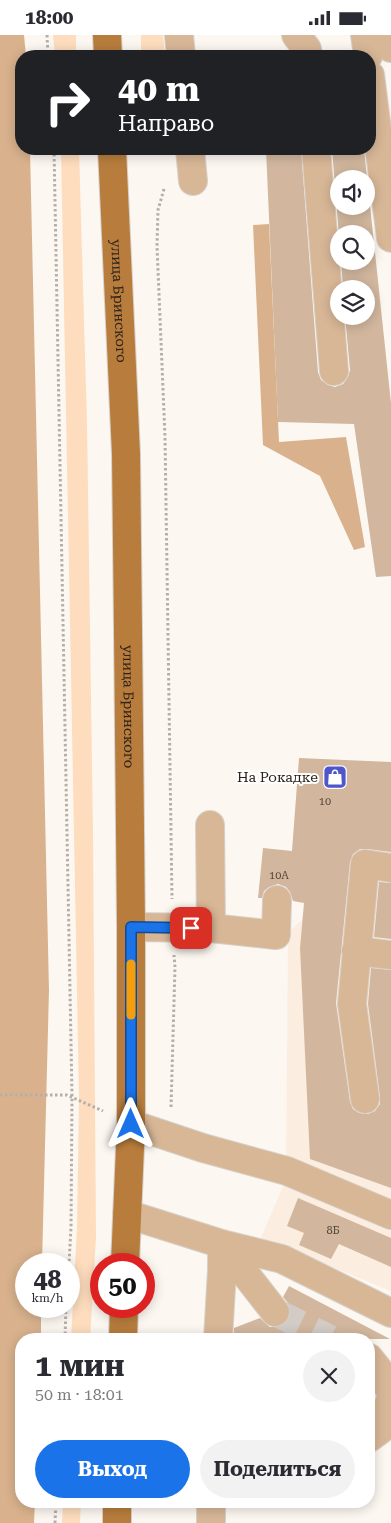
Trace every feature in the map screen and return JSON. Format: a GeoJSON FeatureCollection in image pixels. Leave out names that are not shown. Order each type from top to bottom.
{"type":"FeatureCollection","features":[{"type":"Feature","properties":{"kind":"main road"},"geometry":{"type":"LineString","coordinates":[[107,35],[108,50]]}},
{"type":"Feature","properties":{"kind":"main road","name":"улица Бринского"},"geometry":{"type":"LineString","coordinates":[[112,155],[126,454],[131,927],[131,1124],[126,1253]]}},
{"type":"Feature","properties":{"kind":"main road"},"geometry":{"type":"LineString","coordinates":[[123,1333],[124,1318]]}},
{"type":"Feature","properties":{"kind":"main road"},"geometry":{"type":"LineString","coordinates":[[117,1508],[117,1523]]}},
{"type":"Feature","properties":{"kind":"lane"},"geometry":{"type":"LineString","coordinates":[[179,35],[180,50]]}},
{"type":"Feature","properties":{"kind":"lane"},"geometry":{"type":"LineString","coordinates":[[296,35],[307,50]]}},
{"type":"Feature","properties":{"kind":"lane"},"geometry":{"type":"LineString","coordinates":[[365,35],[367,50]]}},
{"type":"Feature","properties":{"kind":"lane"},"geometry":{"type":"LineString","coordinates":[[380,35],[391,47]]}},
{"type":"Feature","properties":{"kind":"lane"},"geometry":{"type":"LineString","coordinates":[[376,122],[391,238]]}},
{"type":"Feature","properties":{"kind":"lane"},"geometry":{"type":"LineString","coordinates":[[191,155],[193,181]]}},
{"type":"Feature","properties":{"kind":"lane"},"geometry":{"type":"LineString","coordinates":[[316,155],[334,371]]}},
{"type":"Feature","properties":{"kind":"lane"},"geometry":{"type":"LineString","coordinates":[[210,825],[211,928]]}},
{"type":"Feature","properties":{"kind":"lane"},"geometry":{"type":"LineString","coordinates":[[365,1099],[352,1004],[365,864],[391,869]]}},
{"type":"Feature","properties":{"kind":"lane"},"geometry":{"type":"LineString","coordinates":[[131,927],[211,928],[276,935],[277,900]]}},
{"type":"Feature","properties":{"kind":"lane"},"geometry":{"type":"LineString","coordinates":[[356,951],[391,955]]}},
{"type":"Feature","properties":{"kind":"lane"},"geometry":{"type":"LineString","coordinates":[[131,1124],[203,1148],[287,1171],[391,1215]]}},
{"type":"Feature","properties":{"kind":"lane"},"geometry":{"type":"LineString","coordinates":[[127,1214],[222,1244],[282,1259],[391,1313]]}},
{"type":"Feature","properties":{"kind":"lane"},"geometry":{"type":"LineString","coordinates":[[222,1244],[275,1312]]}},
{"type":"Feature","properties":{"kind":"lane"},"geometry":{"type":"LineString","coordinates":[[218,1333],[222,1244]]}},
{"type":"Feature","properties":{"kind":"lane"},"geometry":{"type":"LineString","coordinates":[[375,1365],[391,1391]]}},
{"type":"Feature","properties":{"kind":"lane"},"geometry":{"type":"LineString","coordinates":[[375,1434],[380,1430],[391,1398]]}},
{"type":"Feature","properties":{"kind":"lane"},"geometry":{"type":"LineString","coordinates":[[211,1508],[211,1523]]}},
{"type":"Feature","properties":{"kind":"path"},"geometry":{"type":"LineString","coordinates":[[46,35],[47,50]]}},
{"type":"Feature","properties":{"kind":"path"},"geometry":{"type":"LineString","coordinates":[[54,155],[72,1096],[69,1253]]}},
{"type":"Feature","properties":{"kind":"path"},"geometry":{"type":"LineString","coordinates":[[166,184],[158,209],[157,246],[165,437],[172,928],[176,967],[170,1137]]}},
{"type":"Feature","properties":{"kind":"path"},"geometry":{"type":"LineString","coordinates":[[0,1095],[72,1096]]}},
{"type":"Feature","properties":{"kind":"path"},"geometry":{"type":"LineString","coordinates":[[65,1333],[66,1318]]}},
{"type":"Feature","properties":{"kind":"path"},"geometry":{"type":"LineString","coordinates":[[55,1523],[56,1508]]}},
{"type":"Feature","properties":{"kind":"shaded area"},"geometry":{"type":"Polygon","coordinates":[[[0,35],[24,35],[25,50],[15,50],[15,155],[30,155],[49,990],[42,1253],[15,1253],[15,1318],[41,1318],[41,1333],[15,1333],[15,1508],[35,1508],[34,1523],[0,1523],[0,35]]]}},
{"type":"Feature","properties":{"kind":"shaded area"},"geometry":{"type":"Polygon","coordinates":[[[53,35],[76,35],[76,50],[54,50],[53,35]]]}},
{"type":"Feature","properties":{"kind":"shaded area"},"geometry":{"type":"Polygon","coordinates":[[[141,35],[163,35],[164,50],[141,50],[141,35]]]}},
{"type":"Feature","properties":{"kind":"shaded area"},"geometry":{"type":"Polygon","coordinates":[[[61,155],[79,155],[87,422],[96,1237],[95,1253],[90,1253],[90,1333],[71,1333],[72,1318],[80,1318],[80,1253],[76,1253],[79,1098],[61,155]]]}},
{"type":"Feature","properties":{"kind":"shaded area"},"geometry":{"type":"Polygon","coordinates":[[[269,224],[279,442],[346,437],[365,547],[354,550],[320,476],[263,445],[253,225],[269,224]]]}},
{"type":"Feature","properties":{"kind":"shaded area"},"geometry":{"type":"Polygon","coordinates":[[[391,803],[391,1291],[261,1238],[286,1179],[288,933],[303,919],[391,803]]]}},
{"type":"Feature","properties":{"kind":"shaded area"},"geometry":{"type":"Polygon","coordinates":[[[63,1508],[81,1508],[80,1523],[62,1523],[63,1508]]]}},
{"type":"Feature","properties":{"kind":"building"},"geometry":{"type":"Polygon","coordinates":[[[266,155],[301,155],[318,372],[321,380],[328,385],[335,387],[343,384],[348,377],[350,370],[346,325],[375,325],[375,280],[342,280],[342,270],[375,270],[375,252],[391,403],[391,576],[376,577],[354,424],[278,422],[266,155]]]}},
{"type":"Feature","properties":{"kind":"building"},"geometry":{"type":"Polygon","coordinates":[[[332,155],[365,155],[366,170],[334,170],[332,155]]]}},
{"type":"Feature","properties":{"kind":"building"},"geometry":{"type":"Polygon","coordinates":[[[337,215],[371,215],[372,225],[338,225],[337,215]]]}},
{"type":"Feature","properties":{"kind":"building"},"geometry":{"type":"Polygon","coordinates":[[[299,758],[391,762],[391,852],[360,849],[353,854],[350,862],[336,1003],[350,1102],[353,1109],[359,1113],[368,1114],[375,1111],[380,1104],[368,1004],[371,968],[391,970],[391,1188],[310,1159],[300,948],[304,903],[293,901],[286,887],[278,884],[269,887],[264,891],[262,898],[258,898],[263,848],[292,851],[299,758]]]}},
{"type":"Feature","properties":{"kind":"building"},"geometry":{"type":"Polygon","coordinates":[[[379,882],[391,883],[391,939],[374,937],[379,882]]]}},
{"type":"Feature","properties":{"kind":"building"},"geometry":{"type":"Polygon","coordinates":[[[298,1198],[391,1238],[391,1267],[339,1244],[331,1259],[299,1245],[304,1233],[287,1226],[298,1198]]]}},
{"type":"Feature","properties":{"kind":"building"},"geometry":{"type":"Polygon","coordinates":[[[289,1286],[390,1339],[375,1339],[375,1333],[234,1333],[234,1328],[260,1318],[270,1327],[278,1327],[285,1324],[289,1318],[290,1310],[288,1303],[283,1297],[289,1286]]]}},
{"type":"Feature","properties":{"kind":"tunnel"},"geometry":{"type":"LineString","coordinates":[[275,1312],[318,1333]]}},
{"type":"Feature","properties":{"kind":"slow traffic"},"geometry":{"type":"LineString","coordinates":[[131,964],[131,1015]]}},
{"type":"Feature","properties":{"kind":"place","name":"На Рокадке"},"geometry":{"type":"Point","coordinates":[335,777]}},
{"type":"Feature","properties":{"kind":"route"},"geometry":{"type":"LineString","coordinates":[[131,1124],[131,927],[191,928]]}}]}
